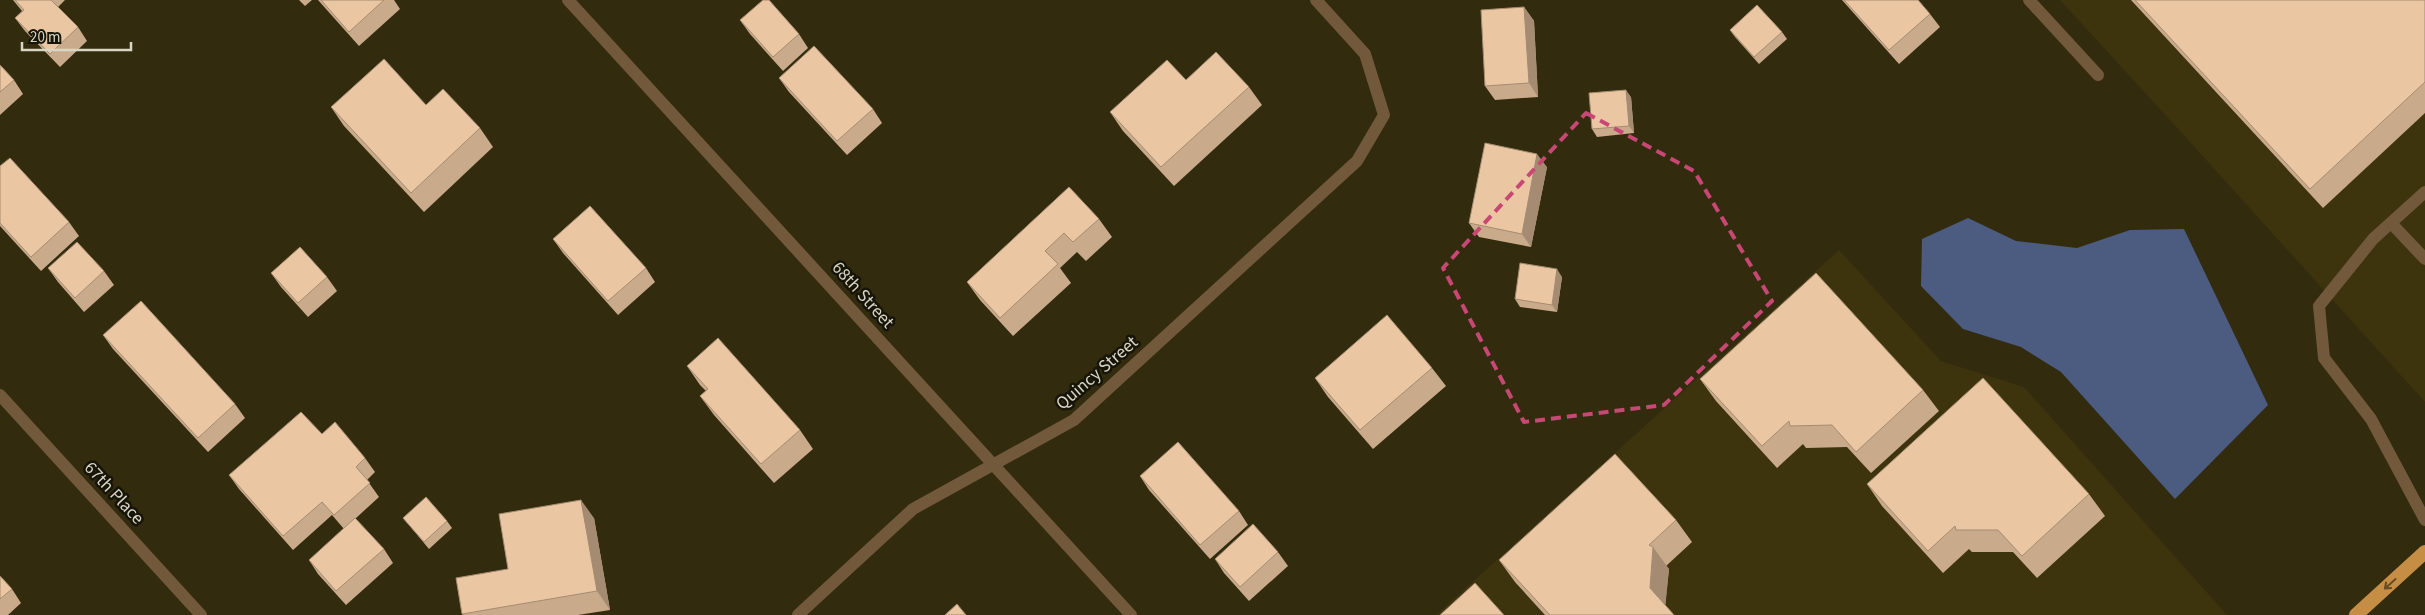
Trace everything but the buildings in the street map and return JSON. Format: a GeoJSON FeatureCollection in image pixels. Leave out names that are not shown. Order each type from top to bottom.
{"type":"FeatureCollection","features":[{"type":"Feature","properties":{"kind":"highway"},"geometry":{"type":"LineString","coordinates":[[2356,615],[2425,552]]}},
{"type":"Feature","properties":{"kind":"street","name":"68th Street"},"geometry":{"type":"LineString","coordinates":[[568,0],[1131,615]]}},
{"type":"Feature","properties":{"kind":"street","name":"Quincy Street"},"geometry":{"type":"LineString","coordinates":[[798,615],[913,509],[1074,420],[1357,161],[1384,115],[1365,54],[1316,0]]}},
{"type":"Feature","properties":{"kind":"street"},"geometry":{"type":"LineString","coordinates":[[2029,0],[2098,75]]}},
{"type":"Feature","properties":{"kind":"street"},"geometry":{"type":"LineString","coordinates":[[2425,192],[2374,239],[2319,306],[2324,358],[2371,419],[2425,520]]}},
{"type":"Feature","properties":{"kind":"street"},"geometry":{"type":"LineString","coordinates":[[2391,223],[2425,259]]}},
{"type":"Feature","properties":{"kind":"street","name":"67th Place"},"geometry":{"type":"LineString","coordinates":[[0,395],[201,615]]}},
{"type":"Feature","properties":{"kind":"highlighted area"},"geometry":{"type":"Polygon","coordinates":[[[1586,113],[1694,171],[1772,301],[1664,405],[1524,422],[1443,268],[1586,113]]]}},
{"type":"Feature","properties":{"kind":"shaded area"},"geometry":{"type":"Polygon","coordinates":[[[2060,0],[2425,0],[2425,402],[2180,131],[2060,0]]]}},
{"type":"Feature","properties":{"kind":"shaded area"},"geometry":{"type":"Polygon","coordinates":[[[1839,250],[1941,361],[2024,387],[2227,615],[1436,615],[1839,250]]]}},
{"type":"Feature","properties":{"kind":"water"},"geometry":{"type":"Polygon","coordinates":[[[1968,218],[2016,241],[2077,248],[2130,230],[2184,229],[2268,405],[2175,499],[2061,372],[2021,347],[1963,329],[1921,286],[1922,239],[1968,218]]]}}]}
